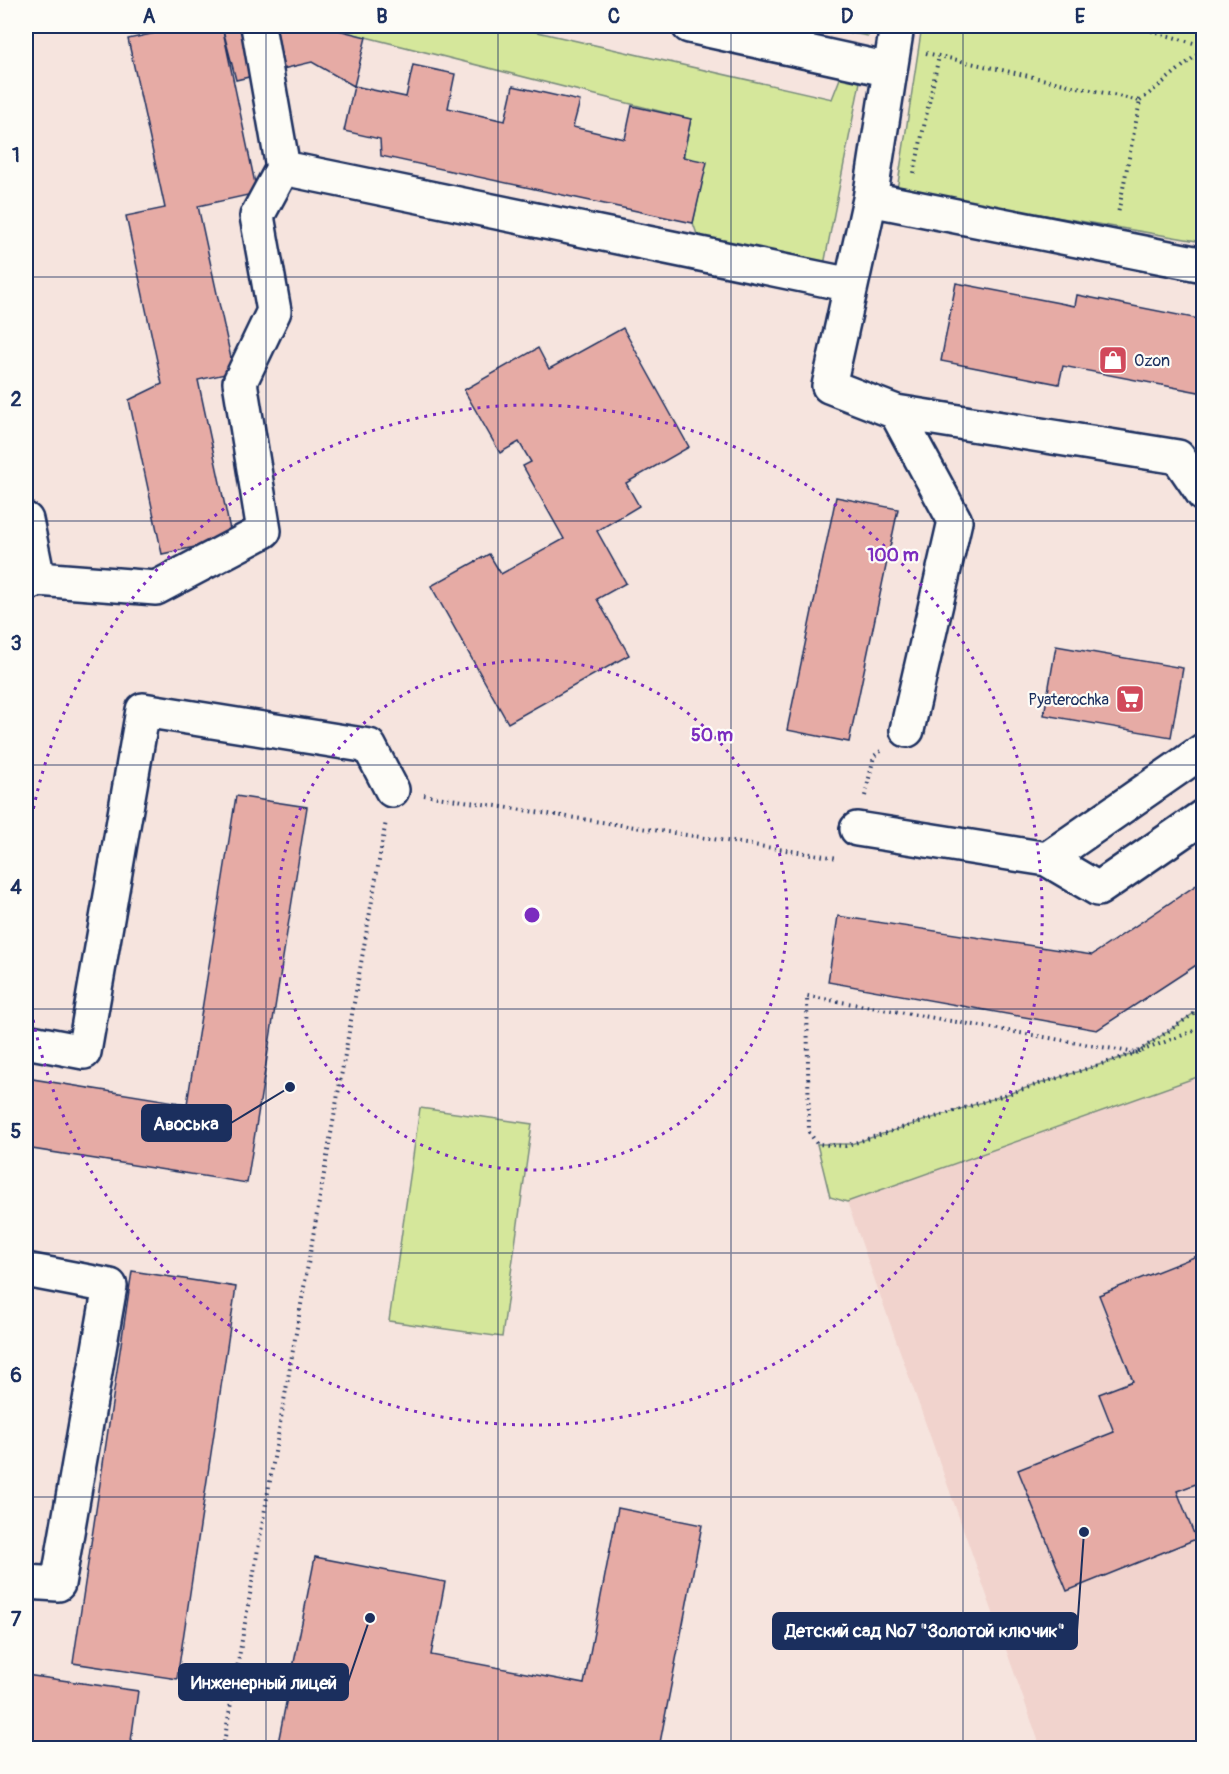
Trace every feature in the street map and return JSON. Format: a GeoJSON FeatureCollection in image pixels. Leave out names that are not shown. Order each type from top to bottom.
{"type":"FeatureCollection","features":[{"type":"Feature","properties":{"kind":"lane"},"geometry":{"type":"LineString","coordinates":[[26,520],[32,581],[156,588],[264,531],[240,381],[274,311],[257,216],[283,168],[258,26]]}},
{"type":"Feature","properties":{"kind":"lane"},"geometry":{"type":"LineString","coordinates":[[689,26],[893,47],[870,199],[829,386],[896,412],[1178,457],[1203,495]]}},
{"type":"Feature","properties":{"kind":"lane"},"geometry":{"type":"LineString","coordinates":[[283,168],[851,285]]}},
{"type":"Feature","properties":{"kind":"lane"},"geometry":{"type":"LineString","coordinates":[[870,199],[1203,265]]}},
{"type":"Feature","properties":{"kind":"lane"},"geometry":{"type":"LineString","coordinates":[[896,412],[955,521],[907,730]]}},
{"type":"Feature","properties":{"kind":"lane"},"geometry":{"type":"LineString","coordinates":[[26,1041],[84,1052],[143,710],[369,746],[392,790]]}},
{"type":"Feature","properties":{"kind":"lane"},"geometry":{"type":"LineString","coordinates":[[1047,859],[1203,750]]}},
{"type":"Feature","properties":{"kind":"lane"},"geometry":{"type":"LineString","coordinates":[[856,830],[1047,859],[1098,890],[1203,816]]}},
{"type":"Feature","properties":{"kind":"lane"},"geometry":{"type":"LineString","coordinates":[[26,1270],[110,1286],[58,1584],[26,1582]]}},
{"type":"Feature","properties":{"kind":"path"},"geometry":{"type":"LineString","coordinates":[[1134,26],[1203,48]]}},
{"type":"Feature","properties":{"kind":"path"},"geometry":{"type":"LineString","coordinates":[[893,47],[1140,101]]}},
{"type":"Feature","properties":{"kind":"path"},"geometry":{"type":"LineString","coordinates":[[1112,247],[1140,101],[1203,48]]}},
{"type":"Feature","properties":{"kind":"path"},"geometry":{"type":"LineString","coordinates":[[907,207],[939,56]]}},
{"type":"Feature","properties":{"kind":"path"},"geometry":{"type":"LineString","coordinates":[[223,1749],[392,790],[851,861],[874,756],[907,730]]}},
{"type":"Feature","properties":{"kind":"path"},"geometry":{"type":"LineString","coordinates":[[1203,1007],[1136,1053],[807,996],[809,1132],[817,1143],[844,1146],[1136,1053],[1203,1027]]}},
{"type":"Feature","properties":{"kind":"shaded area"},"geometry":{"type":"Polygon","coordinates":[[[1203,1075],[1203,1748],[1041,1748],[847,1202],[1203,1075]]]}},
{"type":"Feature","properties":{"kind":"green space"},"geometry":{"type":"Polygon","coordinates":[[[322,26],[511,26],[832,99],[841,76],[860,82],[824,265],[699,240],[693,223],[706,163],[683,157],[691,119],[322,26]]]}},
{"type":"Feature","properties":{"kind":"green space"},"geometry":{"type":"Polygon","coordinates":[[[810,26],[872,26],[868,36],[810,26]]]}},
{"type":"Feature","properties":{"kind":"green space"},"geometry":{"type":"Polygon","coordinates":[[[922,26],[1203,26],[1203,242],[897,190],[922,26]]]}},
{"type":"Feature","properties":{"kind":"green space"},"geometry":{"type":"Polygon","coordinates":[[[1203,1007],[1203,1075],[847,1202],[830,1197],[817,1144],[851,1144],[1136,1053],[1203,1007]]]}},
{"type":"Feature","properties":{"kind":"green space"},"geometry":{"type":"Polygon","coordinates":[[[420,1108],[532,1124],[502,1337],[389,1321],[420,1108]]]}},
{"type":"Feature","properties":{"kind":"building"},"geometry":{"type":"Polygon","coordinates":[[[188,26],[222,26],[257,193],[198,206],[234,372],[198,380],[232,539],[162,554],[129,400],[162,384],[126,216],[165,208],[128,39],[188,26]]]}},
{"type":"Feature","properties":{"kind":"building"},"geometry":{"type":"Polygon","coordinates":[[[222,26],[322,26],[366,37],[354,86],[312,62],[236,80],[222,26]]]}},
{"type":"Feature","properties":{"kind":"building"},"geometry":{"type":"Polygon","coordinates":[[[413,65],[455,74],[448,108],[505,121],[513,86],[580,101],[573,127],[625,139],[632,106],[691,119],[683,157],[707,162],[693,223],[381,156],[380,139],[344,131],[354,86],[406,97],[413,65]]]}},
{"type":"Feature","properties":{"kind":"building"},"geometry":{"type":"Polygon","coordinates":[[[956,283],[1075,306],[1077,295],[1204,320],[1204,393],[1063,366],[1059,384],[941,361],[956,283]]]}},
{"type":"Feature","properties":{"kind":"building"},"geometry":{"type":"Polygon","coordinates":[[[623,328],[689,447],[626,483],[639,506],[597,531],[626,583],[597,599],[629,655],[508,723],[431,586],[489,554],[501,574],[564,539],[523,466],[531,462],[519,442],[500,453],[464,390],[538,348],[549,369],[623,328]]]}},
{"type":"Feature","properties":{"kind":"building"},"geometry":{"type":"Polygon","coordinates":[[[836,497],[898,509],[849,742],[787,730],[836,497]]]}},
{"type":"Feature","properties":{"kind":"building"},"geometry":{"type":"Polygon","coordinates":[[[1056,646],[1183,668],[1171,737],[1044,715],[1056,646]]]}},
{"type":"Feature","properties":{"kind":"building"},"geometry":{"type":"Polygon","coordinates":[[[236,796],[307,807],[247,1183],[26,1148],[26,1078],[187,1104],[236,796]]]}},
{"type":"Feature","properties":{"kind":"building"},"geometry":{"type":"Polygon","coordinates":[[[1204,880],[1204,960],[1097,1030],[828,982],[838,916],[1092,955],[1204,880]]]}},
{"type":"Feature","properties":{"kind":"building"},"geometry":{"type":"Polygon","coordinates":[[[1204,1253],[1204,1481],[1177,1491],[1196,1539],[1067,1591],[1018,1470],[1114,1432],[1099,1394],[1133,1381],[1099,1295],[1204,1253]]]}},
{"type":"Feature","properties":{"kind":"building"},"geometry":{"type":"Polygon","coordinates":[[[132,1271],[236,1287],[177,1679],[73,1663],[132,1271]]]}},
{"type":"Feature","properties":{"kind":"building"},"geometry":{"type":"Polygon","coordinates":[[[618,1508],[702,1525],[659,1748],[277,1748],[315,1557],[445,1582],[431,1655],[584,1684],[618,1508]]]}},
{"type":"Feature","properties":{"kind":"building"},"geometry":{"type":"Polygon","coordinates":[[[26,1675],[138,1691],[130,1748],[89,1748],[26,1740],[26,1675]]]}},
{"type":"Feature","properties":{"kind":"place","name":"Ozon"},"geometry":{"type":"Point","coordinates":[1113,360]}},
{"type":"Feature","properties":{"kind":"place","name":"Pyaterochka"},"geometry":{"type":"Point","coordinates":[1130,699]}},
{"type":"Feature","properties":{"kind":"place","name":"Авоська"},"geometry":{"type":"Point","coordinates":[290,1087]}},
{"type":"Feature","properties":{"kind":"place","name":"Детский сад №7 \"Золотой ключик\""},"geometry":{"type":"Point","coordinates":[1084,1532]}},
{"type":"Feature","properties":{"kind":"place","name":"Инженерный лицей"},"geometry":{"type":"Point","coordinates":[370,1618]}}]}
